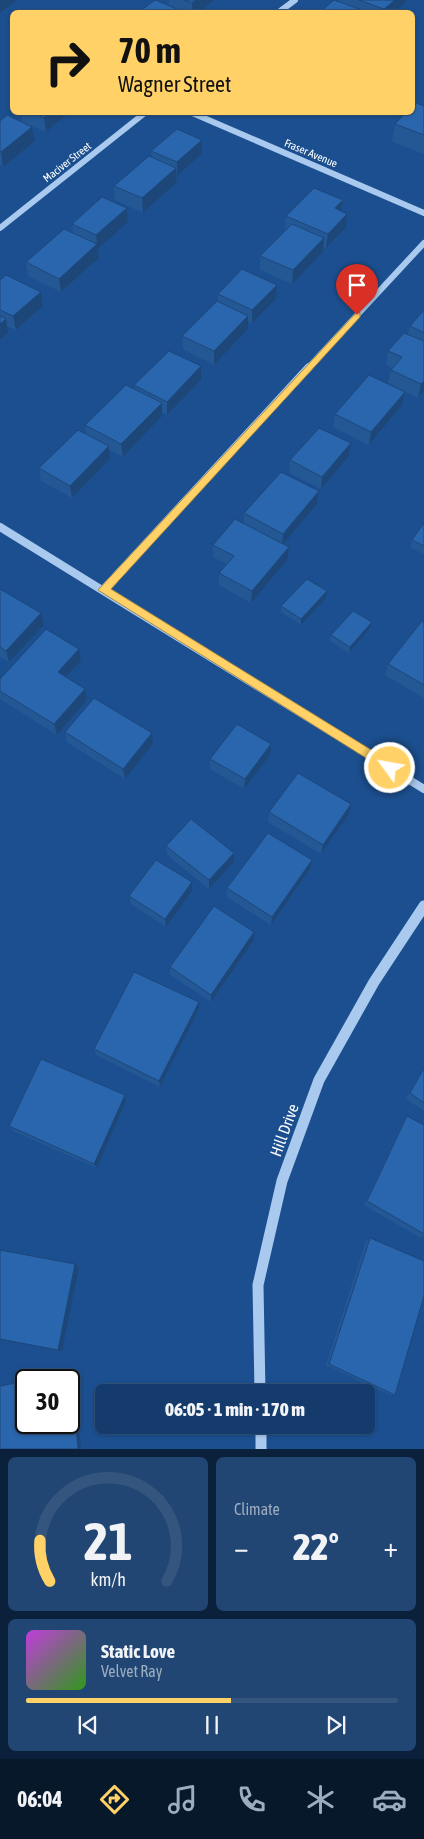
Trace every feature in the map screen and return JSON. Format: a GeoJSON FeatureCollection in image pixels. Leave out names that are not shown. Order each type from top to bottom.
{"type":"FeatureCollection","features":[{"type":"Feature","properties":{"kind":"street"},"geometry":{"type":"LineString","coordinates":[[282,10],[296,0]]}},
{"type":"Feature","properties":{"kind":"street","name":"Maciver Street"},"geometry":{"type":"LineString","coordinates":[[0,228],[142,115]]}},
{"type":"Feature","properties":{"kind":"street","name":"Fraser Avenue"},"geometry":{"type":"LineString","coordinates":[[197,115],[424,212]]}},
{"type":"Feature","properties":{"kind":"street"},"geometry":{"type":"LineString","coordinates":[[103,590],[424,242]]}},
{"type":"Feature","properties":{"kind":"street"},"geometry":{"type":"LineString","coordinates":[[0,527],[424,789]]}},
{"type":"Feature","properties":{"kind":"street","name":"Hill Drive"},"geometry":{"type":"LineString","coordinates":[[260,1384],[258,1285],[282,1181],[319,1080],[374,982],[424,906]]}},
{"type":"Feature","properties":{"kind":"street"},"geometry":{"type":"LineString","coordinates":[[261,1434],[261,1449]]}},
{"type":"Feature","properties":{"kind":"building"},"geometry":{"type":"Polygon","coordinates":[[[155,0],[177,9],[175,10],[142,10],[155,0]]]}},
{"type":"Feature","properties":{"kind":"building"},"geometry":{"type":"Polygon","coordinates":[[[184,0],[196,0],[192,3],[184,0]]]}},
{"type":"Feature","properties":{"kind":"building"},"geometry":{"type":"Polygon","coordinates":[[[334,0],[362,10],[322,10],[334,0]]]}},
{"type":"Feature","properties":{"kind":"building"},"geometry":{"type":"Polygon","coordinates":[[[359,0],[395,0],[384,9],[359,0]]]}},
{"type":"Feature","properties":{"kind":"building"},"geometry":{"type":"Polygon","coordinates":[[[415,104],[424,106],[424,135],[395,124],[403,115],[415,115],[415,104]]]}},
{"type":"Feature","properties":{"kind":"building"},"geometry":{"type":"Polygon","coordinates":[[[7,115],[32,127],[0,152],[0,121],[7,115]]]}},
{"type":"Feature","properties":{"kind":"building"},"geometry":{"type":"Polygon","coordinates":[[[177,129],[202,140],[177,162],[151,151],[177,129]]]}},
{"type":"Feature","properties":{"kind":"building"},"geometry":{"type":"Polygon","coordinates":[[[149,156],[176,168],[142,198],[114,186],[149,156]]]}},
{"type":"Feature","properties":{"kind":"building"},"geometry":{"type":"Polygon","coordinates":[[[314,188],[343,200],[335,208],[347,214],[328,234],[286,216],[314,188]]]}},
{"type":"Feature","properties":{"kind":"building"},"geometry":{"type":"Polygon","coordinates":[[[102,197],[127,208],[96,235],[72,224],[102,197]]]}},
{"type":"Feature","properties":{"kind":"building"},"geometry":{"type":"Polygon","coordinates":[[[292,224],[324,238],[293,270],[260,256],[292,224]]]}},
{"type":"Feature","properties":{"kind":"building"},"geometry":{"type":"Polygon","coordinates":[[[64,229],[97,244],[59,279],[26,262],[64,229]]]}},
{"type":"Feature","properties":{"kind":"building"},"geometry":{"type":"Polygon","coordinates":[[[242,269],[277,285],[252,310],[218,294],[242,269]]]}},
{"type":"Feature","properties":{"kind":"building"},"geometry":{"type":"Polygon","coordinates":[[[6,275],[41,292],[13,316],[0,310],[0,280],[6,275]]]}},
{"type":"Feature","properties":{"kind":"building"},"geometry":{"type":"Polygon","coordinates":[[[217,301],[248,316],[214,351],[182,336],[217,301]]]}},
{"type":"Feature","properties":{"kind":"building"},"geometry":{"type":"Polygon","coordinates":[[[424,310],[424,333],[410,326],[424,310]]]}},
{"type":"Feature","properties":{"kind":"building"},"geometry":{"type":"Polygon","coordinates":[[[0,316],[6,319],[0,324],[0,316]]]}},
{"type":"Feature","properties":{"kind":"building"},"geometry":{"type":"Polygon","coordinates":[[[404,333],[424,341],[424,381],[421,384],[391,370],[402,357],[388,351],[404,333]]]}},
{"type":"Feature","properties":{"kind":"building"},"geometry":{"type":"Polygon","coordinates":[[[169,351],[201,366],[167,402],[134,385],[169,351]]]}},
{"type":"Feature","properties":{"kind":"building"},"geometry":{"type":"Polygon","coordinates":[[[369,375],[405,392],[371,432],[335,414],[369,375]]]}},
{"type":"Feature","properties":{"kind":"building"},"geometry":{"type":"Polygon","coordinates":[[[126,385],[162,403],[121,444],[85,425],[126,385]]]}},
{"type":"Feature","properties":{"kind":"building"},"geometry":{"type":"Polygon","coordinates":[[[319,428],[351,443],[322,477],[290,460],[319,428]]]}},
{"type":"Feature","properties":{"kind":"building"},"geometry":{"type":"Polygon","coordinates":[[[78,430],[109,446],[70,486],[39,468],[78,430]]]}},
{"type":"Feature","properties":{"kind":"building"},"geometry":{"type":"Polygon","coordinates":[[[281,472],[319,491],[283,534],[244,513],[281,472]]]}},
{"type":"Feature","properties":{"kind":"building"},"geometry":{"type":"Polygon","coordinates":[[[235,519],[289,547],[252,591],[219,573],[234,556],[213,545],[235,519]]]}},
{"type":"Feature","properties":{"kind":"building"},"geometry":{"type":"Polygon","coordinates":[[[424,523],[424,546],[412,540],[424,523]]]}},
{"type":"Feature","properties":{"kind":"building"},"geometry":{"type":"Polygon","coordinates":[[[307,579],[327,591],[301,619],[281,606],[307,579]]]}},
{"type":"Feature","properties":{"kind":"building"},"geometry":{"type":"Polygon","coordinates":[[[0,589],[41,613],[6,651],[0,647],[0,589]]]}},
{"type":"Feature","properties":{"kind":"building"},"geometry":{"type":"Polygon","coordinates":[[[353,611],[372,622],[350,647],[331,635],[353,611]]]}},
{"type":"Feature","properties":{"kind":"building"},"geometry":{"type":"Polygon","coordinates":[[[422,621],[424,622],[424,685],[388,664],[422,621]]]}},
{"type":"Feature","properties":{"kind":"building"},"geometry":{"type":"Polygon","coordinates":[[[46,629],[79,649],[58,672],[85,689],[54,724],[0,691],[0,679],[46,629]]]}},
{"type":"Feature","properties":{"kind":"building"},"geometry":{"type":"Polygon","coordinates":[[[94,698],[152,733],[123,769],[65,732],[94,698]]]}},
{"type":"Feature","properties":{"kind":"building"},"geometry":{"type":"Polygon","coordinates":[[[237,724],[271,744],[245,779],[210,759],[237,724]]]}},
{"type":"Feature","properties":{"kind":"building"},"geometry":{"type":"Polygon","coordinates":[[[298,773],[351,804],[323,845],[269,812],[298,773]]]}},
{"type":"Feature","properties":{"kind":"building"},"geometry":{"type":"Polygon","coordinates":[[[191,819],[234,853],[209,880],[166,846],[191,819]]]}},
{"type":"Feature","properties":{"kind":"building"},"geometry":{"type":"Polygon","coordinates":[[[268,833],[312,860],[272,917],[227,888],[268,833]]]}},
{"type":"Feature","properties":{"kind":"building"},"geometry":{"type":"Polygon","coordinates":[[[156,860],[192,882],[165,919],[129,896],[156,860]]]}},
{"type":"Feature","properties":{"kind":"building"},"geometry":{"type":"Polygon","coordinates":[[[214,906],[254,932],[211,995],[170,967],[214,906]]]}},
{"type":"Feature","properties":{"kind":"building"},"geometry":{"type":"Polygon","coordinates":[[[134,972],[199,1002],[159,1081],[94,1049],[134,972]]]}},
{"type":"Feature","properties":{"kind":"building"},"geometry":{"type":"Polygon","coordinates":[[[41,1059],[125,1095],[94,1164],[9,1126],[41,1059]]]}},
{"type":"Feature","properties":{"kind":"building"},"geometry":{"type":"Polygon","coordinates":[[[424,1068],[424,1103],[410,1093],[424,1068]]]}},
{"type":"Feature","properties":{"kind":"building"},"geometry":{"type":"Polygon","coordinates":[[[407,1116],[424,1125],[424,1234],[367,1201],[407,1116]]]}},
{"type":"Feature","properties":{"kind":"building"},"geometry":{"type":"Polygon","coordinates":[[[370,1238],[424,1261],[424,1296],[395,1395],[329,1364],[370,1238]]]}},
{"type":"Feature","properties":{"kind":"building"},"geometry":{"type":"Polygon","coordinates":[[[0,1250],[75,1264],[58,1350],[0,1339],[0,1250]]]}},
{"type":"Feature","properties":{"kind":"building"},"geometry":{"type":"Polygon","coordinates":[[[15,1383],[15,1434],[77,1434],[78,1449],[0,1449],[0,1386],[15,1383]]]}},
{"type":"Feature","properties":{"kind":"route"},"geometry":{"type":"LineString","coordinates":[[357,315],[103,590],[390,768]]}}]}
